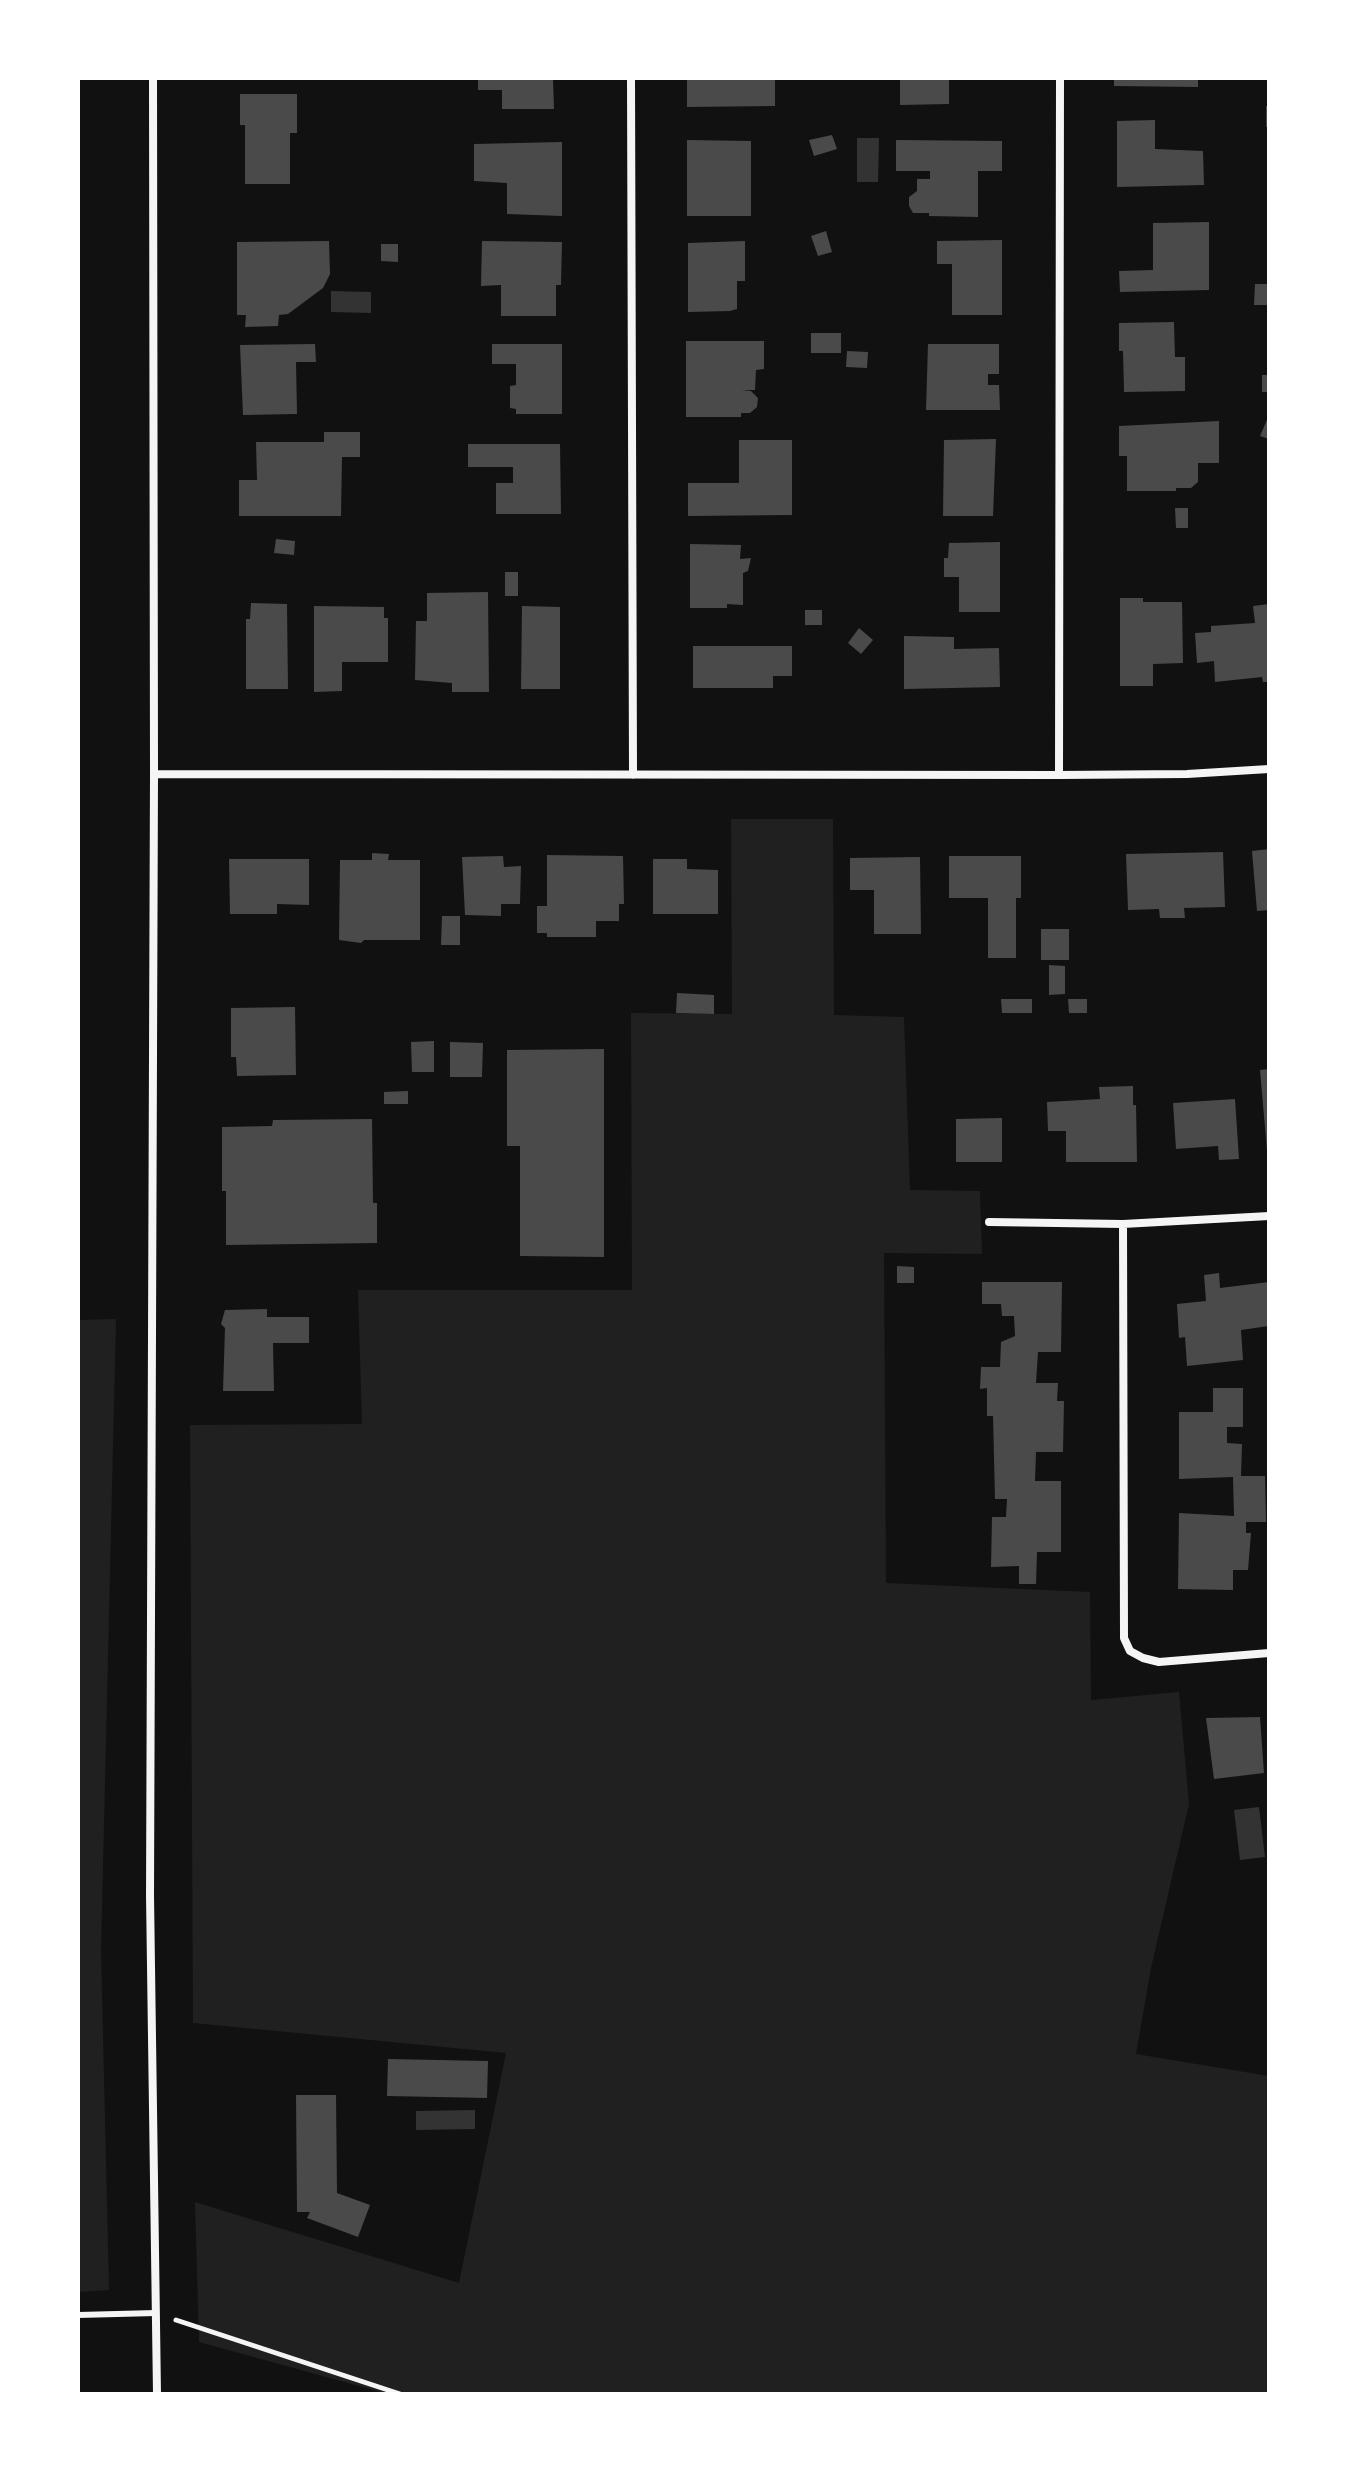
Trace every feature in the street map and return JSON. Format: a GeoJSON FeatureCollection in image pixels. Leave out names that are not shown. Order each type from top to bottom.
{"type":"FeatureCollection","features":[{"type":"Feature","properties":{"kind":"street"},"geometry":{"type":"LineString","coordinates":[[153,78],[150,1895],[157,2394]]}},
{"type":"Feature","properties":{"kind":"street"},"geometry":{"type":"LineString","coordinates":[[631,78],[633,775]]}},
{"type":"Feature","properties":{"kind":"street"},"geometry":{"type":"LineString","coordinates":[[1059,775],[1060,78]]}},
{"type":"Feature","properties":{"kind":"street"},"geometry":{"type":"LineString","coordinates":[[154,774],[1059,775],[1187,774],[1269,769]]}},
{"type":"Feature","properties":{"kind":"street"},"geometry":{"type":"LineString","coordinates":[[989,1222],[1123,1224],[1269,1216]]}},
{"type":"Feature","properties":{"kind":"street"},"geometry":{"type":"LineString","coordinates":[[1123,1224],[1124,1638],[1130,1651],[1159,1662],[1269,1653]]}},
{"type":"Feature","properties":{"kind":"lane"},"geometry":{"type":"LineString","coordinates":[[78,2315],[156,2313]]}},
{"type":"Feature","properties":{"kind":"path"},"geometry":{"type":"LineString","coordinates":[[156,2313],[400,2394]]}},
{"type":"Feature","properties":{"kind":"shaded area"},"geometry":{"type":"Polygon","coordinates":[[[857,138],[879,138],[878,182],[857,182],[857,138]]]}},
{"type":"Feature","properties":{"kind":"shaded area"},"geometry":{"type":"Polygon","coordinates":[[[331,291],[371,292],[371,313],[331,312],[331,291]]]}},
{"type":"Feature","properties":{"kind":"shaded area"},"geometry":{"type":"Polygon","coordinates":[[[731,819],[833,819],[834,1015],[904,1017],[910,1190],[980,1191],[982,1254],[884,1253],[886,1583],[1090,1592],[1091,1700],[1179,1692],[1189,1804],[1151,1968],[1136,2054],[1269,2076],[1269,2394],[388,2394],[199,2342],[195,2202],[459,2283],[506,2053],[193,2023],[190,1425],[362,1424],[358,1290],[632,1290],[631,1013],[732,1014],[731,819]]]}},
{"type":"Feature","properties":{"kind":"shaded area"},"geometry":{"type":"Polygon","coordinates":[[[116,1319],[101,1950],[109,2290],[78,2292],[78,1320],[116,1319]]]}},
{"type":"Feature","properties":{"kind":"shaded area"},"geometry":{"type":"Polygon","coordinates":[[[1259,1807],[1265,1857],[1240,1860],[1234,1810],[1259,1807]]]}},
{"type":"Feature","properties":{"kind":"shaded area"},"geometry":{"type":"Polygon","coordinates":[[[475,2110],[475,2129],[416,2130],[416,2111],[475,2110]]]}},
{"type":"Feature","properties":{"kind":"building"},"geometry":{"type":"Polygon","coordinates":[[[478,78],[553,78],[554,109],[502,109],[502,90],[478,90],[478,78]]]}},
{"type":"Feature","properties":{"kind":"building"},"geometry":{"type":"Polygon","coordinates":[[[687,78],[775,78],[775,106],[687,107],[687,78]]]}},
{"type":"Feature","properties":{"kind":"building"},"geometry":{"type":"Polygon","coordinates":[[[900,78],[949,78],[949,104],[900,105],[900,78]]]}},
{"type":"Feature","properties":{"kind":"building"},"geometry":{"type":"Polygon","coordinates":[[[1114,78],[1198,78],[1198,87],[1114,86],[1114,78]]]}},
{"type":"Feature","properties":{"kind":"building"},"geometry":{"type":"Polygon","coordinates":[[[240,94],[297,94],[297,133],[290,133],[290,184],[245,184],[245,125],[240,125],[240,94]]]}},
{"type":"Feature","properties":{"kind":"building"},"geometry":{"type":"Polygon","coordinates":[[[1266,106],[1269,106],[1269,127],[1266,127],[1266,106]]]}},
{"type":"Feature","properties":{"kind":"building"},"geometry":{"type":"Polygon","coordinates":[[[1155,120],[1155,149],[1203,151],[1204,185],[1117,187],[1117,121],[1155,120]]]}},
{"type":"Feature","properties":{"kind":"building"},"geometry":{"type":"Polygon","coordinates":[[[832,135],[837,149],[814,156],[809,140],[832,135]]]}},
{"type":"Feature","properties":{"kind":"building"},"geometry":{"type":"Polygon","coordinates":[[[687,140],[751,141],[751,216],[687,216],[687,140]]]}},
{"type":"Feature","properties":{"kind":"building"},"geometry":{"type":"Polygon","coordinates":[[[896,140],[1002,141],[1002,171],[978,171],[978,217],[913,213],[909,197],[917,191],[917,179],[930,179],[930,171],[896,171],[896,140]]]}},
{"type":"Feature","properties":{"kind":"building"},"geometry":{"type":"Polygon","coordinates":[[[562,142],[562,216],[507,214],[507,183],[474,181],[474,144],[562,142]]]}},
{"type":"Feature","properties":{"kind":"building"},"geometry":{"type":"Polygon","coordinates":[[[1209,222],[1209,290],[1120,292],[1119,271],[1153,270],[1153,223],[1209,222]]]}},
{"type":"Feature","properties":{"kind":"building"},"geometry":{"type":"Polygon","coordinates":[[[826,231],[832,252],[818,256],[811,236],[826,231]]]}},
{"type":"Feature","properties":{"kind":"building"},"geometry":{"type":"Polygon","coordinates":[[[1002,240],[1002,315],[952,315],[952,264],[937,264],[937,241],[1002,240]]]}},
{"type":"Feature","properties":{"kind":"building"},"geometry":{"type":"Polygon","coordinates":[[[329,241],[330,274],[323,288],[288,314],[279,315],[278,326],[245,327],[246,315],[237,315],[237,242],[329,241]]]}},
{"type":"Feature","properties":{"kind":"building"},"geometry":{"type":"Polygon","coordinates":[[[482,241],[562,242],[561,285],[556,285],[556,316],[501,316],[501,285],[481,286],[482,241]]]}},
{"type":"Feature","properties":{"kind":"building"},"geometry":{"type":"Polygon","coordinates":[[[745,241],[745,281],[737,281],[737,309],[688,312],[688,243],[745,241]]]}},
{"type":"Feature","properties":{"kind":"building"},"geometry":{"type":"Polygon","coordinates":[[[381,244],[398,244],[398,262],[381,261],[381,244]]]}},
{"type":"Feature","properties":{"kind":"building"},"geometry":{"type":"Polygon","coordinates":[[[1255,284],[1269,284],[1269,305],[1254,305],[1255,284]]]}},
{"type":"Feature","properties":{"kind":"building"},"geometry":{"type":"Polygon","coordinates":[[[1174,322],[1175,357],[1185,357],[1185,391],[1124,392],[1119,323],[1174,322]]]}},
{"type":"Feature","properties":{"kind":"building"},"geometry":{"type":"Polygon","coordinates":[[[811,333],[841,333],[841,353],[811,353],[811,333]]]}},
{"type":"Feature","properties":{"kind":"building"},"geometry":{"type":"Polygon","coordinates":[[[686,341],[764,341],[764,369],[756,370],[755,390],[742,390],[751,391],[758,398],[757,407],[750,413],[741,413],[741,417],[686,417],[686,341]]]}},
{"type":"Feature","properties":{"kind":"building"},"geometry":{"type":"Polygon","coordinates":[[[315,344],[316,362],[296,362],[297,414],[243,415],[240,345],[315,344]]]}},
{"type":"Feature","properties":{"kind":"building"},"geometry":{"type":"Polygon","coordinates":[[[492,344],[562,344],[562,414],[516,414],[516,409],[510,408],[510,386],[516,385],[516,364],[492,364],[492,344]]]}},
{"type":"Feature","properties":{"kind":"building"},"geometry":{"type":"Polygon","coordinates":[[[928,344],[999,344],[999,374],[988,374],[988,385],[999,385],[1000,410],[926,410],[928,344]]]}},
{"type":"Feature","properties":{"kind":"building"},"geometry":{"type":"Polygon","coordinates":[[[847,351],[868,352],[867,368],[846,367],[847,351]]]}},
{"type":"Feature","properties":{"kind":"building"},"geometry":{"type":"Polygon","coordinates":[[[1262,375],[1269,375],[1269,392],[1262,392],[1262,375]]]}},
{"type":"Feature","properties":{"kind":"building"},"geometry":{"type":"Polygon","coordinates":[[[1269,415],[1269,439],[1260,436],[1269,415]]]}},
{"type":"Feature","properties":{"kind":"building"},"geometry":{"type":"Polygon","coordinates":[[[1219,421],[1219,463],[1198,463],[1198,482],[1191,488],[1127,491],[1127,456],[1119,456],[1119,426],[1219,421]]]}},
{"type":"Feature","properties":{"kind":"building"},"geometry":{"type":"Polygon","coordinates":[[[324,432],[360,432],[360,457],[342,457],[341,516],[239,516],[239,480],[257,480],[256,442],[324,442],[324,432]]]}},
{"type":"Feature","properties":{"kind":"building"},"geometry":{"type":"Polygon","coordinates":[[[996,439],[993,516],[943,516],[944,440],[996,439]]]}},
{"type":"Feature","properties":{"kind":"building"},"geometry":{"type":"Polygon","coordinates":[[[739,440],[792,440],[792,515],[688,516],[688,483],[739,483],[739,440]]]}},
{"type":"Feature","properties":{"kind":"building"},"geometry":{"type":"Polygon","coordinates":[[[468,444],[560,444],[561,514],[496,514],[496,483],[513,483],[513,467],[468,467],[468,444]]]}},
{"type":"Feature","properties":{"kind":"building"},"geometry":{"type":"Polygon","coordinates":[[[1175,508],[1188,508],[1188,528],[1176,528],[1175,508]]]}},
{"type":"Feature","properties":{"kind":"building"},"geometry":{"type":"Polygon","coordinates":[[[276,539],[295,541],[294,555],[274,553],[276,539]]]}},
{"type":"Feature","properties":{"kind":"building"},"geometry":{"type":"Polygon","coordinates":[[[1000,542],[1000,612],[959,612],[959,577],[944,577],[944,558],[948,558],[949,543],[1000,542]]]}},
{"type":"Feature","properties":{"kind":"building"},"geometry":{"type":"Polygon","coordinates":[[[690,544],[741,545],[740,559],[751,558],[748,571],[743,573],[743,605],[690,608],[690,544]]]}},
{"type":"Feature","properties":{"kind":"building"},"geometry":{"type":"Polygon","coordinates":[[[505,572],[518,572],[518,596],[505,596],[505,572]]]}},
{"type":"Feature","properties":{"kind":"building"},"geometry":{"type":"Polygon","coordinates":[[[488,592],[489,692],[452,692],[452,683],[415,680],[416,621],[427,621],[427,593],[488,592]]]}},
{"type":"Feature","properties":{"kind":"building"},"geometry":{"type":"Polygon","coordinates":[[[1120,598],[1143,598],[1143,602],[1182,602],[1183,663],[1153,664],[1153,686],[1120,686],[1120,598]]]}},
{"type":"Feature","properties":{"kind":"building"},"geometry":{"type":"Polygon","coordinates":[[[251,603],[287,604],[288,689],[246,689],[246,619],[250,619],[251,603]]]}},
{"type":"Feature","properties":{"kind":"building"},"geometry":{"type":"Polygon","coordinates":[[[1269,604],[1269,682],[1263,682],[1262,677],[1215,682],[1214,661],[1197,663],[1195,633],[1211,632],[1211,626],[1255,623],[1253,606],[1269,604]]]}},
{"type":"Feature","properties":{"kind":"building"},"geometry":{"type":"Polygon","coordinates":[[[314,606],[384,607],[384,618],[388,618],[388,662],[342,662],[342,691],[314,692],[314,606]]]}},
{"type":"Feature","properties":{"kind":"building"},"geometry":{"type":"Polygon","coordinates":[[[522,606],[560,607],[560,689],[521,689],[522,606]]]}},
{"type":"Feature","properties":{"kind":"building"},"geometry":{"type":"Polygon","coordinates":[[[805,610],[822,610],[822,625],[805,625],[805,610]]]}},
{"type":"Feature","properties":{"kind":"building"},"geometry":{"type":"Polygon","coordinates":[[[859,628],[873,640],[861,654],[848,643],[859,628]]]}},
{"type":"Feature","properties":{"kind":"building"},"geometry":{"type":"Polygon","coordinates":[[[904,636],[954,637],[954,649],[999,648],[1000,687],[904,689],[904,636]]]}},
{"type":"Feature","properties":{"kind":"building"},"geometry":{"type":"Polygon","coordinates":[[[693,646],[792,646],[792,676],[773,676],[773,688],[693,688],[693,646]]]}},
{"type":"Feature","properties":{"kind":"building"},"geometry":{"type":"Polygon","coordinates":[[[1269,849],[1269,910],[1257,911],[1252,851],[1269,849]]]}},
{"type":"Feature","properties":{"kind":"building"},"geometry":{"type":"Polygon","coordinates":[[[1223,852],[1225,907],[1184,908],[1185,918],[1160,918],[1159,909],[1128,910],[1126,854],[1223,852]]]}},
{"type":"Feature","properties":{"kind":"building"},"geometry":{"type":"Polygon","coordinates":[[[372,853],[389,854],[388,860],[420,860],[420,940],[364,940],[361,943],[339,940],[340,860],[372,860],[372,853]]]}},
{"type":"Feature","properties":{"kind":"building"},"geometry":{"type":"Polygon","coordinates":[[[547,855],[623,856],[624,904],[619,904],[619,921],[596,921],[596,937],[547,937],[547,933],[537,933],[537,906],[547,906],[547,855]]]}},
{"type":"Feature","properties":{"kind":"building"},"geometry":{"type":"Polygon","coordinates":[[[503,856],[504,867],[521,866],[520,904],[501,904],[501,916],[465,915],[462,857],[503,856]]]}},
{"type":"Feature","properties":{"kind":"building"},"geometry":{"type":"Polygon","coordinates":[[[949,856],[1021,856],[1021,898],[1016,898],[1016,958],[988,958],[988,898],[949,898],[949,856]]]}},
{"type":"Feature","properties":{"kind":"building"},"geometry":{"type":"Polygon","coordinates":[[[920,857],[921,934],[874,934],[874,890],[850,890],[850,858],[920,857]]]}},
{"type":"Feature","properties":{"kind":"building"},"geometry":{"type":"Polygon","coordinates":[[[229,859],[309,859],[309,905],[277,904],[277,914],[230,914],[229,859]]]}},
{"type":"Feature","properties":{"kind":"building"},"geometry":{"type":"Polygon","coordinates":[[[653,859],[687,859],[687,869],[718,870],[718,914],[653,914],[653,859]]]}},
{"type":"Feature","properties":{"kind":"building"},"geometry":{"type":"Polygon","coordinates":[[[442,916],[460,916],[460,945],[441,945],[442,916]]]}},
{"type":"Feature","properties":{"kind":"building"},"geometry":{"type":"Polygon","coordinates":[[[1041,929],[1069,929],[1069,960],[1041,960],[1041,929]]]}},
{"type":"Feature","properties":{"kind":"building"},"geometry":{"type":"Polygon","coordinates":[[[1049,965],[1065,966],[1065,994],[1049,995],[1049,965]]]}},
{"type":"Feature","properties":{"kind":"building"},"geometry":{"type":"Polygon","coordinates":[[[677,993],[714,995],[714,1014],[676,1013],[677,993]]]}},
{"type":"Feature","properties":{"kind":"building"},"geometry":{"type":"Polygon","coordinates":[[[1001,999],[1032,999],[1032,1013],[1002,1013],[1001,999]]]}},
{"type":"Feature","properties":{"kind":"building"},"geometry":{"type":"Polygon","coordinates":[[[1068,999],[1087,999],[1087,1013],[1069,1013],[1068,999]]]}},
{"type":"Feature","properties":{"kind":"building"},"geometry":{"type":"Polygon","coordinates":[[[295,1007],[296,1075],[237,1076],[236,1057],[231,1057],[231,1008],[295,1007]]]}},
{"type":"Feature","properties":{"kind":"building"},"geometry":{"type":"Polygon","coordinates":[[[434,1041],[434,1072],[412,1072],[411,1042],[434,1041]]]}},
{"type":"Feature","properties":{"kind":"building"},"geometry":{"type":"Polygon","coordinates":[[[450,1042],[483,1043],[482,1077],[450,1077],[450,1042]]]}},
{"type":"Feature","properties":{"kind":"building"},"geometry":{"type":"Polygon","coordinates":[[[604,1049],[604,1257],[520,1256],[520,1146],[507,1146],[507,1050],[604,1049]]]}},
{"type":"Feature","properties":{"kind":"building"},"geometry":{"type":"Polygon","coordinates":[[[1269,1069],[1269,1151],[1267,1151],[1260,1070],[1269,1069]]]}},
{"type":"Feature","properties":{"kind":"building"},"geometry":{"type":"Polygon","coordinates":[[[1133,1086],[1137,1162],[1066,1162],[1066,1131],[1048,1131],[1047,1102],[1100,1099],[1099,1087],[1133,1086]]]}},
{"type":"Feature","properties":{"kind":"building"},"geometry":{"type":"Polygon","coordinates":[[[408,1091],[408,1104],[384,1104],[384,1092],[408,1091]]]}},
{"type":"Feature","properties":{"kind":"building"},"geometry":{"type":"Polygon","coordinates":[[[1235,1099],[1239,1159],[1219,1160],[1218,1146],[1176,1149],[1173,1103],[1235,1099]]]}},
{"type":"Feature","properties":{"kind":"building"},"geometry":{"type":"Polygon","coordinates":[[[1002,1118],[1002,1162],[956,1162],[956,1119],[1002,1118]]]}},
{"type":"Feature","properties":{"kind":"building"},"geometry":{"type":"Polygon","coordinates":[[[372,1119],[377,1243],[226,1245],[222,1127],[272,1126],[273,1120],[372,1119]]]}},
{"type":"Feature","properties":{"kind":"building"},"geometry":{"type":"Polygon","coordinates":[[[897,1266],[914,1267],[914,1283],[897,1283],[897,1266]]]}},
{"type":"Feature","properties":{"kind":"building"},"geometry":{"type":"Polygon","coordinates":[[[1219,1273],[1220,1288],[1269,1282],[1269,1326],[1241,1330],[1243,1360],[1187,1366],[1185,1337],[1179,1338],[1177,1304],[1206,1301],[1204,1275],[1219,1273]]]}},
{"type":"Feature","properties":{"kind":"building"},"geometry":{"type":"Polygon","coordinates":[[[982,1282],[1062,1282],[1061,1352],[1038,1352],[1036,1383],[1058,1383],[1057,1401],[1064,1401],[1063,1452],[1036,1452],[1035,1481],[1061,1481],[1061,1552],[1037,1552],[1036,1584],[1019,1584],[1019,1566],[991,1567],[992,1517],[1006,1517],[1007,1499],[995,1499],[993,1416],[987,1416],[987,1388],[980,1389],[981,1367],[1000,1367],[1001,1342],[1015,1336],[1014,1316],[1002,1316],[1001,1304],[982,1304],[982,1282]]]}},
{"type":"Feature","properties":{"kind":"building"},"geometry":{"type":"Polygon","coordinates":[[[267,1309],[267,1317],[309,1317],[309,1343],[273,1343],[274,1391],[223,1391],[225,1328],[221,1324],[225,1310],[267,1309]]]}},
{"type":"Feature","properties":{"kind":"building"},"geometry":{"type":"Polygon","coordinates":[[[1213,1388],[1243,1388],[1243,1427],[1227,1427],[1227,1443],[1242,1444],[1241,1476],[1265,1476],[1266,1522],[1246,1522],[1246,1533],[1251,1533],[1248,1570],[1233,1570],[1233,1590],[1178,1589],[1179,1513],[1234,1516],[1233,1477],[1179,1479],[1179,1412],[1213,1412],[1213,1388]]]}},
{"type":"Feature","properties":{"kind":"building"},"geometry":{"type":"Polygon","coordinates":[[[1260,1717],[1264,1773],[1214,1779],[1206,1718],[1260,1717]]]}},
{"type":"Feature","properties":{"kind":"building"},"geometry":{"type":"Polygon","coordinates":[[[388,2059],[488,2061],[487,2098],[387,2096],[388,2059]]]}},
{"type":"Feature","properties":{"kind":"building"},"geometry":{"type":"Polygon","coordinates":[[[296,2095],[336,2095],[337,2193],[370,2205],[358,2237],[307,2218],[310,2212],[297,2212],[296,2095]]]}}]}
